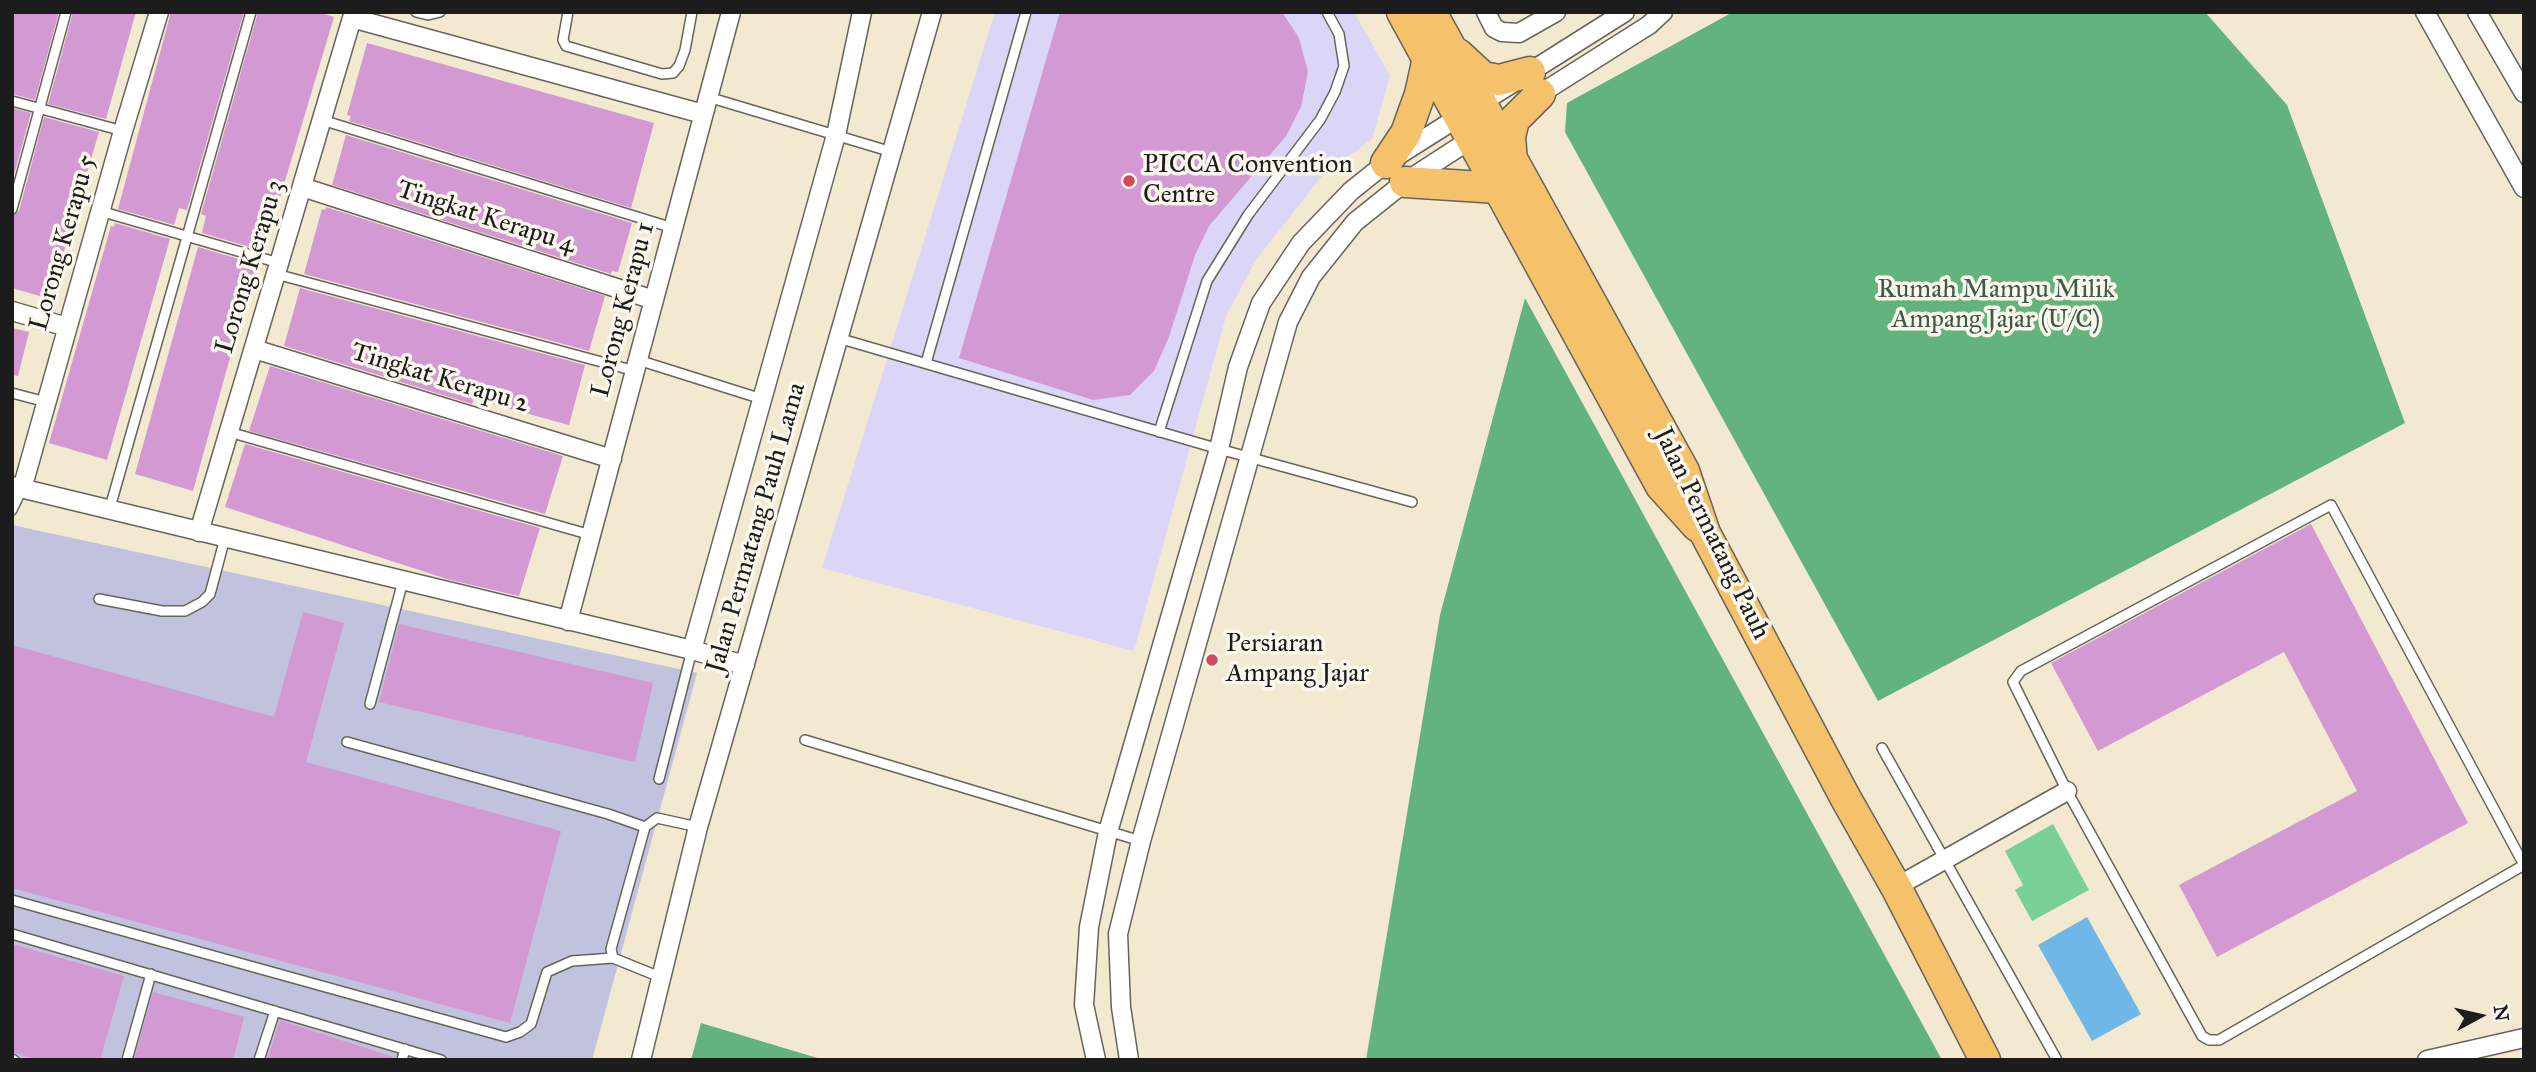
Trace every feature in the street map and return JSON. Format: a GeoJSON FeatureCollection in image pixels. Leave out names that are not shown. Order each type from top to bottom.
{"type":"FeatureCollection","features":[{"type":"Feature","properties":{"kind":"main road"},"geometry":{"type":"LineString","coordinates":[[1402,12],[1438,51],[1483,77],[1535,83],[1514,120],[1510,137],[1512,162]]}},
{"type":"Feature","properties":{"kind":"main road","name":"Jalan Permatang Pauh"},"geometry":{"type":"LineString","coordinates":[[1431,12],[1438,51],[1476,121],[1512,162],[1684,471],[1705,533],[1838,785],[1896,887],[1985,1060]]}},
{"type":"Feature","properties":{"kind":"main road"},"geometry":{"type":"LineString","coordinates":[[1438,51],[1406,133],[1396,173],[1498,188]]}},
{"type":"Feature","properties":{"kind":"main road"},"geometry":{"type":"LineString","coordinates":[[1476,121],[1498,188],[1661,486],[1705,533]]}},
{"type":"Feature","properties":{"kind":"street","name":"Lorong Kerapu 5"},"geometry":{"type":"LineString","coordinates":[[17,487],[46,402],[122,131],[159,12]]}},
{"type":"Feature","properties":{"kind":"street","name":"Lorong Kerapu 1"},"geometry":{"type":"LineString","coordinates":[[568,621],[731,12]]}},
{"type":"Feature","properties":{"kind":"street"},"geometry":{"type":"LineString","coordinates":[[692,650],[836,135],[862,12]]}},
{"type":"Feature","properties":{"kind":"street","name":"Jalan Permatang Pauh Lama"},"geometry":{"type":"LineString","coordinates":[[641,1060],[698,827],[932,12]]}},
{"type":"Feature","properties":{"kind":"street"},"geometry":{"type":"LineString","coordinates":[[1486,12],[1494,27],[1502,32],[1519,33],[1556,12]]}},
{"type":"Feature","properties":{"kind":"street"},"geometry":{"type":"LineString","coordinates":[[1096,1060],[1084,1005],[1089,927],[1108,832],[1219,450],[1238,368],[1261,303],[1301,243],[1351,191],[1396,173],[1535,83],[1625,12]]}},
{"type":"Feature","properties":{"kind":"street"},"geometry":{"type":"LineString","coordinates":[[1129,1060],[1122,1007],[1118,934],[1141,841],[1288,321],[1311,277],[1396,173],[1535,83],[1649,25],[1663,12]]}},
{"type":"Feature","properties":{"kind":"street"},"geometry":{"type":"LineString","coordinates":[[2425,12],[2524,188]]}},
{"type":"Feature","properties":{"kind":"street"},"geometry":{"type":"LineString","coordinates":[[2477,12],[2524,93]]}},
{"type":"Feature","properties":{"kind":"street"},"geometry":{"type":"LineString","coordinates":[[348,15],[703,114]]}},
{"type":"Feature","properties":{"kind":"street","name":"Lorong Kerapu 3"},"geometry":{"type":"LineString","coordinates":[[199,532],[322,120],[348,15]]}},
{"type":"Feature","properties":{"kind":"street","name":"Tingkat Kerapu 4"},"geometry":{"type":"LineString","coordinates":[[302,187],[654,300]]}},
{"type":"Feature","properties":{"kind":"street"},"geometry":{"type":"LineString","coordinates":[[12,311],[67,327]]}},
{"type":"Feature","properties":{"kind":"street","name":"Tingkat Kerapu 2"},"geometry":{"type":"LineString","coordinates":[[254,349],[612,460]]}},
{"type":"Feature","properties":{"kind":"street"},"geometry":{"type":"LineString","coordinates":[[17,487],[745,665]]}},
{"type":"Feature","properties":{"kind":"street"},"geometry":{"type":"LineString","coordinates":[[1896,887],[2067,791]]}},
{"type":"Feature","properties":{"kind":"street"},"geometry":{"type":"LineString","coordinates":[[2427,1060],[2524,1038]]}},
{"type":"Feature","properties":{"kind":"lane"},"geometry":{"type":"LineString","coordinates":[[12,209],[66,12]]}},
{"type":"Feature","properties":{"kind":"lane"},"geometry":{"type":"LineString","coordinates":[[109,510],[251,12]]}},
{"type":"Feature","properties":{"kind":"lane"},"geometry":{"type":"LineString","coordinates":[[416,12],[428,15],[439,12]]}},
{"type":"Feature","properties":{"kind":"lane"},"geometry":{"type":"LineString","coordinates":[[568,12],[563,40],[566,46],[662,74],[673,73],[679,66],[692,12]]}},
{"type":"Feature","properties":{"kind":"lane"},"geometry":{"type":"LineString","coordinates":[[926,363],[1027,12]]}},
{"type":"Feature","properties":{"kind":"lane"},"geometry":{"type":"LineString","coordinates":[[1159,432],[1208,281],[1248,215],[1320,120],[1335,92],[1344,66],[1339,34],[1327,12]]}},
{"type":"Feature","properties":{"kind":"lane"},"geometry":{"type":"LineString","coordinates":[[708,97],[892,152]]}},
{"type":"Feature","properties":{"kind":"lane"},"geometry":{"type":"LineString","coordinates":[[12,101],[122,131]]}},
{"type":"Feature","properties":{"kind":"lane"},"geometry":{"type":"LineString","coordinates":[[322,120],[673,228]]}},
{"type":"Feature","properties":{"kind":"lane"},"geometry":{"type":"LineString","coordinates":[[100,211],[187,236],[278,268],[762,399]]}},
{"type":"Feature","properties":{"kind":"lane"},"geometry":{"type":"LineString","coordinates":[[838,338],[1219,450],[1412,502]]}},
{"type":"Feature","properties":{"kind":"lane"},"geometry":{"type":"LineString","coordinates":[[12,393],[46,402]]}},
{"type":"Feature","properties":{"kind":"lane"},"geometry":{"type":"LineString","coordinates":[[229,432],[591,535]]}},
{"type":"Feature","properties":{"kind":"lane"},"geometry":{"type":"LineString","coordinates":[[12,510],[17,487]]}},
{"type":"Feature","properties":{"kind":"lane"},"geometry":{"type":"LineString","coordinates":[[2331,505],[2524,865],[2218,1040],[2209,1040],[2202,1036],[2067,791],[2017,695],[2013,681],[2021,671],[2331,505]]}},
{"type":"Feature","properties":{"kind":"lane"},"geometry":{"type":"LineString","coordinates":[[99,599],[162,611],[185,611],[202,602],[210,594],[225,538]]}},
{"type":"Feature","properties":{"kind":"lane"},"geometry":{"type":"LineString","coordinates":[[369,704],[403,581]]}},
{"type":"Feature","properties":{"kind":"lane"},"geometry":{"type":"LineString","coordinates":[[659,779],[692,650]]}},
{"type":"Feature","properties":{"kind":"lane"},"geometry":{"type":"LineString","coordinates":[[805,740],[1141,841]]}},
{"type":"Feature","properties":{"kind":"lane"},"geometry":{"type":"LineString","coordinates":[[347,742],[608,814],[645,827]]}},
{"type":"Feature","properties":{"kind":"lane"},"geometry":{"type":"LineString","coordinates":[[1882,748],[2057,1060]]}},
{"type":"Feature","properties":{"kind":"lane"},"geometry":{"type":"LineString","coordinates":[[613,958],[611,949],[645,827],[657,818],[698,827]]}},
{"type":"Feature","properties":{"kind":"lane"},"geometry":{"type":"LineString","coordinates":[[12,900],[506,1037],[531,1024],[547,972],[572,961],[613,958],[660,977]]}},
{"type":"Feature","properties":{"kind":"lane"},"geometry":{"type":"LineString","coordinates":[[12,934],[441,1060]]}},
{"type":"Feature","properties":{"kind":"lane"},"geometry":{"type":"LineString","coordinates":[[127,1060],[151,974]]}},
{"type":"Feature","properties":{"kind":"lane"},"geometry":{"type":"LineString","coordinates":[[259,1060],[275,1011]]}},
{"type":"Feature","properties":{"kind":"lane"},"geometry":{"type":"LineString","coordinates":[[402,1060],[405,1049]]}},
{"type":"Feature","properties":{"kind":"shaded area"},"geometry":{"type":"Polygon","coordinates":[[[995,12],[1354,12],[1390,76],[1372,139],[1321,177],[1256,260],[1226,316],[1134,651],[822,568],[995,12]]]}},
{"type":"Feature","properties":{"kind":"shaded area"},"geometry":{"type":"Polygon","coordinates":[[[12,525],[697,673],[592,1060],[12,1060],[12,525]]]}},
{"type":"Feature","properties":{"kind":"green space","name":"Rumah Mampu Milik Ampang Jajar (U/C)"},"geometry":{"type":"Polygon","coordinates":[[[1733,12],[2205,12],[2287,105],[2405,423],[1878,701],[1565,132],[1567,103],[1733,12]]]}},
{"type":"Feature","properties":{"kind":"green space"},"geometry":{"type":"Polygon","coordinates":[[[1525,298],[1942,1060],[1366,1060],[1440,615],[1525,298]]]}},
{"type":"Feature","properties":{"kind":"green space"},"geometry":{"type":"Polygon","coordinates":[[[2053,824],[2089,890],[2032,921],[2015,890],[2023,885],[2005,851],[2053,824]]]}},
{"type":"Feature","properties":{"kind":"green space"},"geometry":{"type":"Polygon","coordinates":[[[701,1023],[824,1060],[691,1060],[701,1023]]]}},
{"type":"Feature","properties":{"kind":"water"},"geometry":{"type":"Polygon","coordinates":[[[2087,917],[2141,1014],[2092,1041],[2038,945],[2087,917]]]}},
{"type":"Feature","properties":{"kind":"building"},"geometry":{"type":"Polygon","coordinates":[[[12,12],[59,12],[35,100],[12,94],[12,12]]]}},
{"type":"Feature","properties":{"kind":"building"},"geometry":{"type":"Polygon","coordinates":[[[73,12],[136,12],[106,119],[48,104],[73,12]]]}},
{"type":"Feature","properties":{"kind":"building"},"geometry":{"type":"Polygon","coordinates":[[[171,12],[244,12],[187,210],[179,208],[174,225],[118,209],[171,12]]]}},
{"type":"Feature","properties":{"kind":"building"},"geometry":{"type":"Polygon","coordinates":[[[258,12],[319,12],[334,17],[265,248],[260,247],[260,250],[202,233],[206,216],[201,214],[258,12]]]}},
{"type":"Feature","properties":{"kind":"building","name":"PICCA Convention Centre"},"geometry":{"type":"Polygon","coordinates":[[[1060,12],[1282,12],[1299,38],[1308,72],[1301,107],[1286,136],[1209,226],[1195,255],[1169,337],[1154,371],[1130,395],[1093,400],[959,358],[1060,12]]]}},
{"type":"Feature","properties":{"kind":"building"},"geometry":{"type":"Polygon","coordinates":[[[367,43],[654,123],[631,208],[349,121],[351,116],[347,115],[367,43]]]}},
{"type":"Feature","properties":{"kind":"building"},"geometry":{"type":"Polygon","coordinates":[[[12,108],[31,113],[12,182],[12,108]]]}},
{"type":"Feature","properties":{"kind":"building"},"geometry":{"type":"Polygon","coordinates":[[[44,117],[99,132],[50,299],[12,288],[12,216],[19,211],[44,117]]]}},
{"type":"Feature","properties":{"kind":"building"},"geometry":{"type":"Polygon","coordinates":[[[346,135],[632,223],[618,272],[612,271],[611,274],[332,185],[346,135]]]}},
{"type":"Feature","properties":{"kind":"building"},"geometry":{"type":"Polygon","coordinates":[[[326,207],[605,296],[589,351],[304,274],[322,209],[325,210],[326,207]]]}},
{"type":"Feature","properties":{"kind":"building"},"geometry":{"type":"Polygon","coordinates":[[[115,223],[170,239],[107,460],[49,443],[111,226],[114,227],[115,223]]]}},
{"type":"Feature","properties":{"kind":"building"},"geometry":{"type":"Polygon","coordinates":[[[198,247],[256,264],[193,491],[135,474],[198,247]]]}},
{"type":"Feature","properties":{"kind":"building"},"geometry":{"type":"Polygon","coordinates":[[[300,288],[585,365],[569,425],[474,399],[472,404],[284,346],[300,288]]]}},
{"type":"Feature","properties":{"kind":"building"},"geometry":{"type":"Polygon","coordinates":[[[12,328],[29,332],[18,376],[12,375],[12,328]]]}},
{"type":"Feature","properties":{"kind":"building"},"geometry":{"type":"Polygon","coordinates":[[[270,366],[563,456],[545,514],[249,431],[270,366]]]}},
{"type":"Feature","properties":{"kind":"building"},"geometry":{"type":"Polygon","coordinates":[[[245,444],[540,528],[519,596],[450,580],[225,507],[245,444]]]}},
{"type":"Feature","properties":{"kind":"building"},"geometry":{"type":"Polygon","coordinates":[[[2311,524],[2468,823],[2217,957],[2179,885],[2357,791],[2284,652],[2098,751],[2051,663],[2311,524]]]}},
{"type":"Feature","properties":{"kind":"building"},"geometry":{"type":"Polygon","coordinates":[[[303,612],[344,623],[306,762],[561,831],[510,1023],[12,888],[12,645],[274,717],[303,612]]]}},
{"type":"Feature","properties":{"kind":"building"},"geometry":{"type":"Polygon","coordinates":[[[399,624],[653,683],[635,762],[379,702],[399,624]]]}},
{"type":"Feature","properties":{"kind":"building"},"geometry":{"type":"Polygon","coordinates":[[[12,944],[124,976],[100,1060],[37,1060],[12,1052],[12,944]]]}},
{"type":"Feature","properties":{"kind":"building"},"geometry":{"type":"Polygon","coordinates":[[[153,992],[244,1017],[233,1060],[134,1060],[153,992]]]}},
{"type":"Feature","properties":{"kind":"building"},"geometry":{"type":"Polygon","coordinates":[[[280,1020],[393,1057],[392,1060],[267,1060],[280,1020]]]}},
{"type":"Feature","properties":{"kind":"place","name":"PICCA Convention Centre"},"geometry":{"type":"Point","coordinates":[1129,181]}},
{"type":"Feature","properties":{"kind":"place","name":"Persiaran Ampang Jajar"},"geometry":{"type":"Point","coordinates":[1212,660]}}]}
